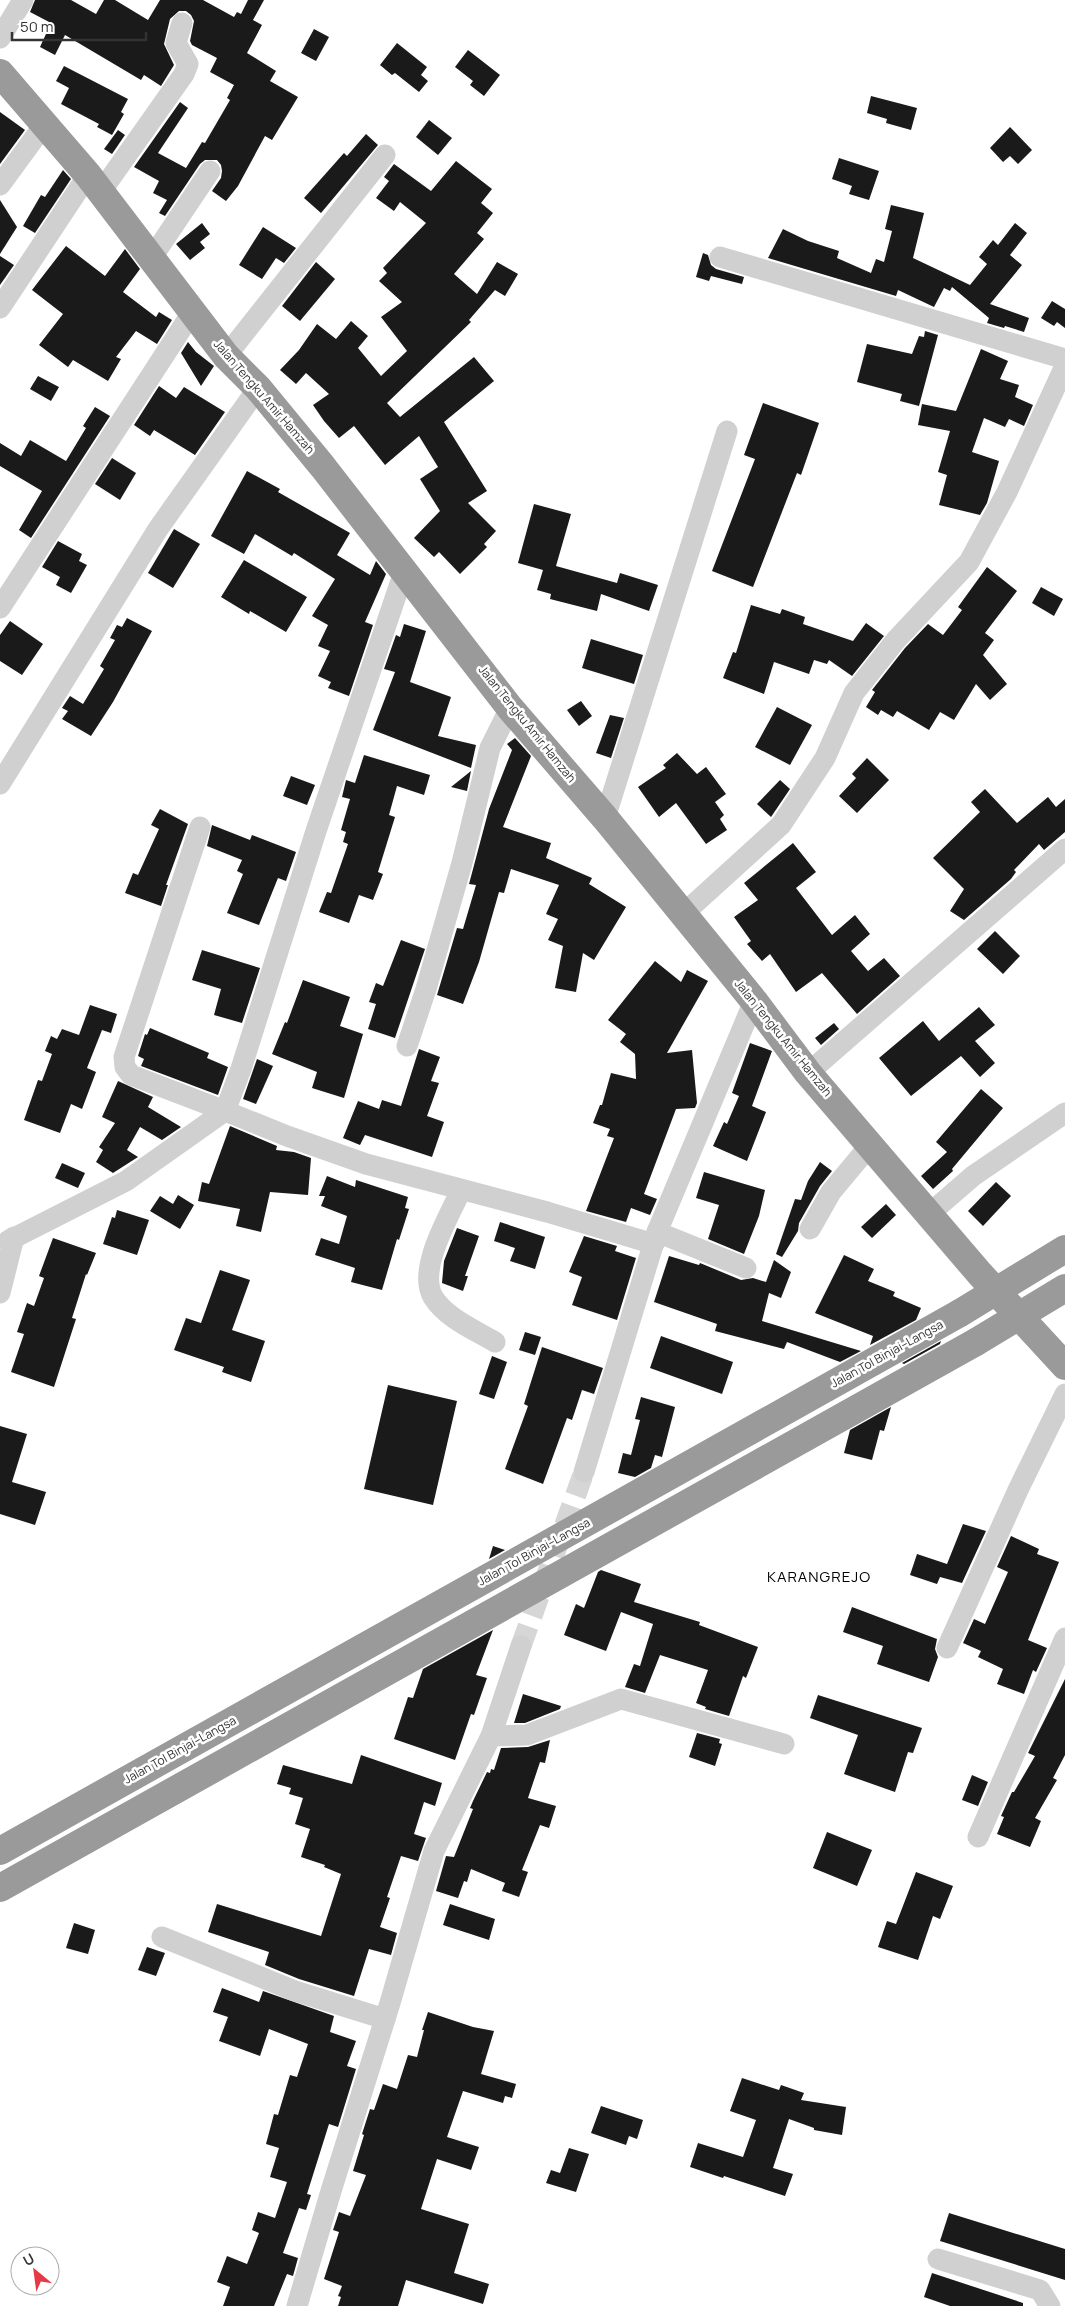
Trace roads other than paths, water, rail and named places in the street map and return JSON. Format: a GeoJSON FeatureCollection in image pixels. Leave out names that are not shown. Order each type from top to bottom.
{"type":"FeatureCollection","features":[{"type":"Feature","properties":{"kind":"highway","name":"Jalan Tengku Amir Hamzah"},"geometry":{"type":"LineString","coordinates":[[0,73],[94,184],[226,356],[258,388],[323,467],[494,684],[510,708],[605,818],[682,915],[754,1001],[808,1073],[871,1144],[928,1215],[1065,1366]]}},
{"type":"Feature","properties":{"kind":"highway","name":"Jalan Tol Binjai–Langsa"},"geometry":{"type":"LineString","coordinates":[[0,1851],[960,1313],[1065,1249]]}},
{"type":"Feature","properties":{"kind":"highway"},"geometry":{"type":"LineString","coordinates":[[0,1888],[976,1342],[1065,1288]]}},
{"type":"Feature","properties":{"kind":"street"},"geometry":{"type":"LineString","coordinates":[[0,38],[22,0]]}},
{"type":"Feature","properties":{"kind":"street"},"geometry":{"type":"LineString","coordinates":[[0,308],[94,184],[184,74],[188,64],[176,43],[182,23]]}},
{"type":"Feature","properties":{"kind":"street"},"geometry":{"type":"LineString","coordinates":[[0,185],[44,125]]}},
{"type":"Feature","properties":{"kind":"street"},"geometry":{"type":"LineString","coordinates":[[226,356],[385,156]]}},
{"type":"Feature","properties":{"kind":"street"},"geometry":{"type":"LineString","coordinates":[[151,259],[210,171]]}},
{"type":"Feature","properties":{"kind":"street"},"geometry":{"type":"LineString","coordinates":[[720,257],[1065,359]]}},
{"type":"Feature","properties":{"kind":"street"},"geometry":{"type":"LineString","coordinates":[[0,608],[193,311]]}},
{"type":"Feature","properties":{"kind":"street"},"geometry":{"type":"LineString","coordinates":[[682,915],[781,825],[825,758],[854,693],[896,640],[969,562],[1007,492],[1065,366]]}},
{"type":"Feature","properties":{"kind":"street"},"geometry":{"type":"LineString","coordinates":[[0,784],[158,529],[258,388]]}},
{"type":"Feature","properties":{"kind":"street"},"geometry":{"type":"LineString","coordinates":[[605,818],[728,431]]}},
{"type":"Feature","properties":{"kind":"street"},"geometry":{"type":"LineString","coordinates":[[4,1237],[126,1181],[225,1110],[241,1069],[316,831],[404,572]]}},
{"type":"Feature","properties":{"kind":"street"},"geometry":{"type":"LineString","coordinates":[[407,1046],[426,989],[462,863],[490,748],[510,708]]}},
{"type":"Feature","properties":{"kind":"street"},"geometry":{"type":"LineString","coordinates":[[200,827],[130,1036],[124,1062],[132,1075],[287,1136],[366,1164],[547,1212],[655,1238],[746,1268]]}},
{"type":"Feature","properties":{"kind":"street"},"geometry":{"type":"LineString","coordinates":[[808,1073],[1065,849]]}},
{"type":"Feature","properties":{"kind":"street"},"geometry":{"type":"LineString","coordinates":[[584,1472],[655,1238],[754,1001]]}},
{"type":"Feature","properties":{"kind":"street"},"geometry":{"type":"LineString","coordinates":[[928,1215],[973,1176],[1065,1113]]}},
{"type":"Feature","properties":{"kind":"street"},"geometry":{"type":"LineString","coordinates":[[810,1230],[831,1192],[871,1144]]}},
{"type":"Feature","properties":{"kind":"street"},"geometry":{"type":"LineString","coordinates":[[462,1190],[433,1253],[428,1283],[433,1298],[454,1318],[495,1342]]}},
{"type":"Feature","properties":{"kind":"street"},"geometry":{"type":"LineString","coordinates":[[0,1293],[14,1237],[4,1237]]}},
{"type":"Feature","properties":{"kind":"street"},"geometry":{"type":"LineString","coordinates":[[946,1648],[1018,1490],[1065,1394]]}},
{"type":"Feature","properties":{"kind":"street"},"geometry":{"type":"LineString","coordinates":[[978,1837],[1065,1638]]}},
{"type":"Feature","properties":{"kind":"street"},"geometry":{"type":"LineString","coordinates":[[297,2306],[434,1851],[491,1736],[521,1646]]}},
{"type":"Feature","properties":{"kind":"street"},"geometry":{"type":"LineString","coordinates":[[491,1736],[526,1735],[621,1699],[784,1744]]}},
{"type":"Feature","properties":{"kind":"street"},"geometry":{"type":"LineString","coordinates":[[162,1937],[287,1988],[384,2019]]}},
{"type":"Feature","properties":{"kind":"street"},"geometry":{"type":"LineString","coordinates":[[938,2259],[1040,2290],[1050,2306]]}},
{"type":"Feature","properties":{"kind":"tunnel"},"geometry":{"type":"LineString","coordinates":[[521,1646],[584,1472]]}},
{"type":"Feature","properties":{"kind":"district","name":"KARANGREJO"},"geometry":{"type":"Point","coordinates":[819,1577]}}]}
